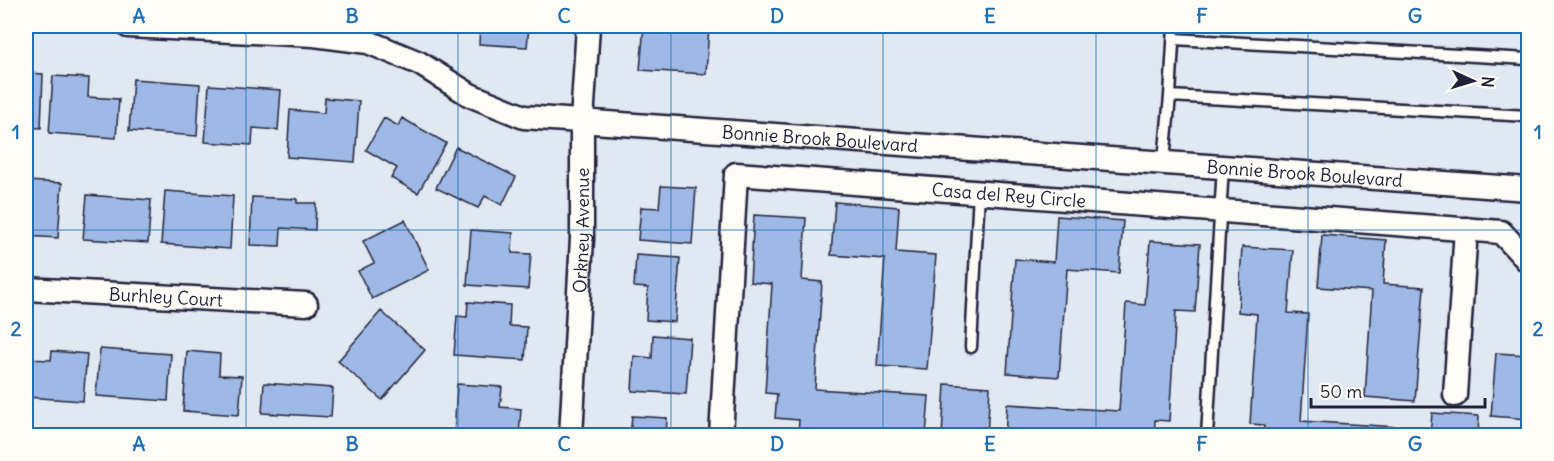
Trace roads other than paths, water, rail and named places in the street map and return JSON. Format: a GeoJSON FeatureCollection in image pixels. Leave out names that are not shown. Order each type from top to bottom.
{"type":"FeatureCollection","features":[{"type":"Feature","properties":{"kind":"street","name":"Bonnie Brook Boulevard"},"geometry":{"type":"LineString","coordinates":[[128,26],[314,35],[368,42],[419,63],[470,95],[524,117],[1223,165],[1528,189]]}},
{"type":"Feature","properties":{"kind":"street","name":"Orkney Avenue"},"geometry":{"type":"LineString","coordinates":[[571,435],[582,238],[582,121],[588,26]]}},
{"type":"Feature","properties":{"kind":"street","name":"Casa del Rey Circle"},"geometry":{"type":"LineString","coordinates":[[721,435],[736,174],[1501,232],[1528,261]]}},
{"type":"Feature","properties":{"kind":"street"},"geometry":{"type":"LineString","coordinates":[[1455,395],[1466,229]]}},
{"type":"Feature","properties":{"kind":"street","name":"Burhley Court"},"geometry":{"type":"LineString","coordinates":[[26,289],[306,304]]}},
{"type":"Feature","properties":{"kind":"lane"},"geometry":{"type":"LineString","coordinates":[[1164,161],[1174,26]]}},
{"type":"Feature","properties":{"kind":"lane"},"geometry":{"type":"LineString","coordinates":[[1173,39],[1528,59]]}},
{"type":"Feature","properties":{"kind":"lane"},"geometry":{"type":"LineString","coordinates":[[1170,96],[1528,116]]}},
{"type":"Feature","properties":{"kind":"lane"},"geometry":{"type":"LineString","coordinates":[[1208,435],[1223,165]]}},
{"type":"Feature","properties":{"kind":"lane"},"geometry":{"type":"LineString","coordinates":[[971,347],[979,191]]}}]}
